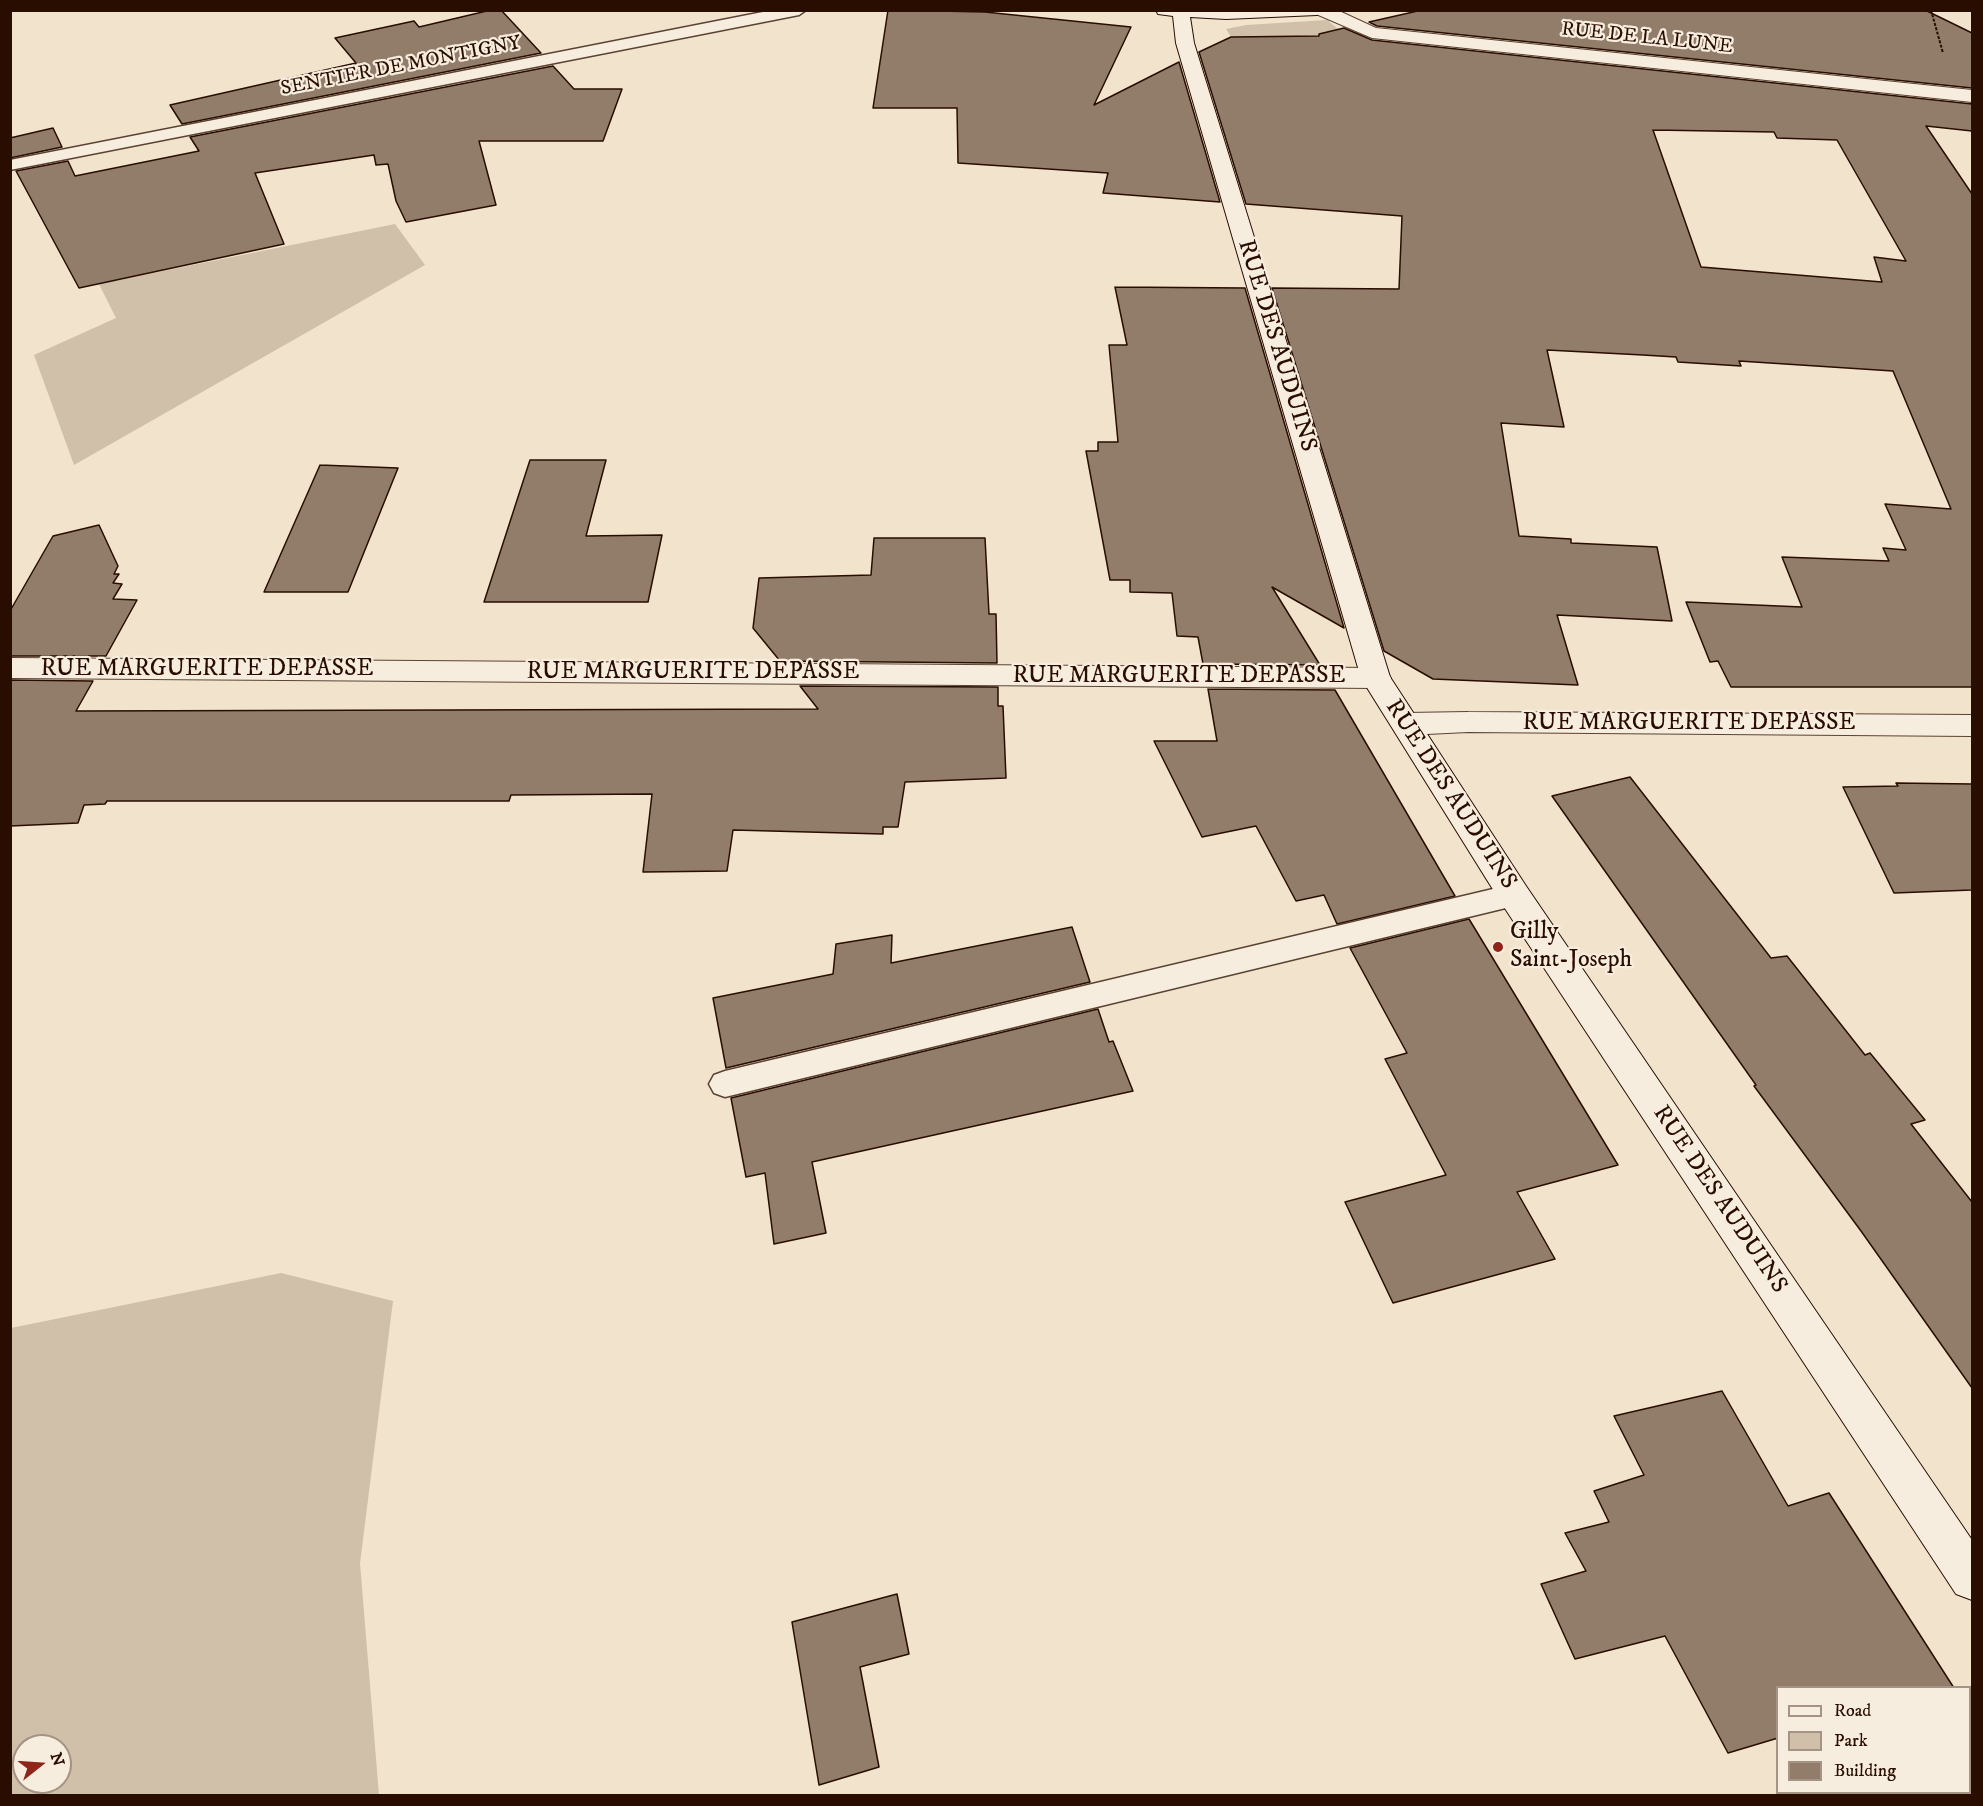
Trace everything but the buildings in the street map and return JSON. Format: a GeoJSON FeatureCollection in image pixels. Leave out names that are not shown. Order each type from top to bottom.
{"type":"FeatureCollection","features":[{"type":"Feature","properties":{"kind":"street"},"geometry":{"type":"LineString","coordinates":[[1172,11],[1226,14],[1317,10]]}},
{"type":"Feature","properties":{"kind":"street","name":"RUE DE LA LUNE"},"geometry":{"type":"LineString","coordinates":[[1322,10],[1372,33],[1972,96]]}},
{"type":"Feature","properties":{"kind":"street","name":"RUE DES AUDUINS"},"geometry":{"type":"LineString","coordinates":[[1172,11],[1185,43],[1376,678],[1514,895],[1972,1578]]}},
{"type":"Feature","properties":{"kind":"street","name":"RUE MARGUERITE DEPASSE"},"geometry":{"type":"LineString","coordinates":[[10,668],[1376,678]]}},
{"type":"Feature","properties":{"kind":"street","name":"RUE MARGUERITE DEPASSE"},"geometry":{"type":"LineString","coordinates":[[1406,724],[1468,722],[1972,726]]}},
{"type":"Feature","properties":{"kind":"lane","name":"SENTIER DE MONTIGNY"},"geometry":{"type":"LineString","coordinates":[[10,165],[800,10]]}},
{"type":"Feature","properties":{"kind":"lane"},"geometry":{"type":"LineString","coordinates":[[725,1084],[1514,895]]}},
{"type":"Feature","properties":{"kind":"green space"},"geometry":{"type":"Polygon","coordinates":[[[1327,20],[1348,37],[1231,37],[1226,29],[1246,25],[1327,20]]]}},
{"type":"Feature","properties":{"kind":"green space"},"geometry":{"type":"Polygon","coordinates":[[[395,224],[425,265],[74,465],[34,355],[116,318],[99,284],[395,224]]]}},
{"type":"Feature","properties":{"kind":"green space"},"geometry":{"type":"Polygon","coordinates":[[[281,1273],[393,1301],[360,1563],[379,1795],[11,1795],[11,1328],[281,1273]]]}},
{"type":"Feature","properties":{"kind":"place","name":"Gilly Saint-Joseph"},"geometry":{"type":"Point","coordinates":[1498,947]}}]}
